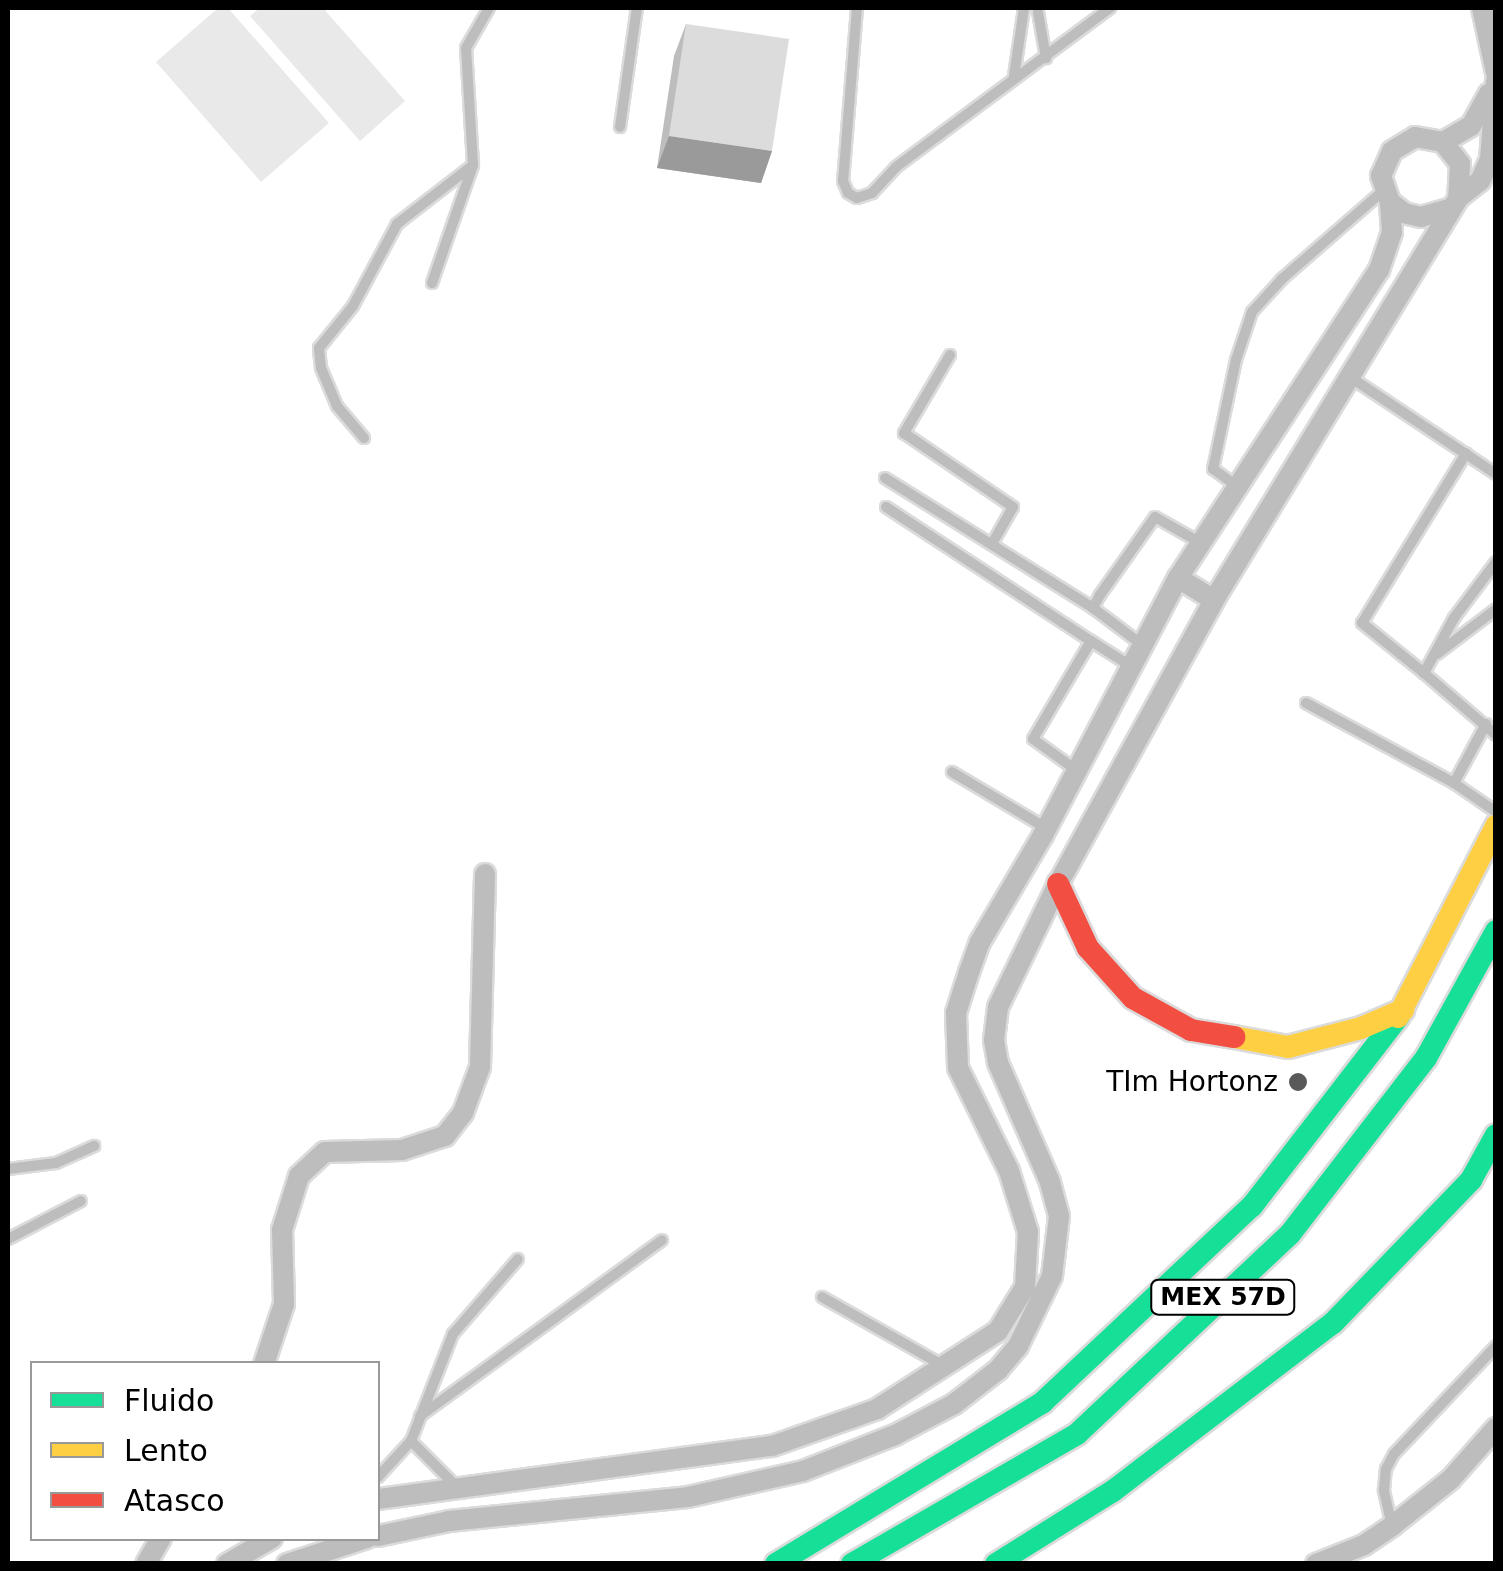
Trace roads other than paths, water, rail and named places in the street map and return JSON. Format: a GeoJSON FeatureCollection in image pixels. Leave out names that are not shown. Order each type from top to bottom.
{"type":"FeatureCollection","features":[{"type":"Feature","properties":{"kind":"highway"},"geometry":{"type":"LineString","coordinates":[[776,1564],[1043,1402],[1252,1206],[1403,1010],[1496,826]]}},
{"type":"Feature","properties":{"kind":"highway"},"geometry":{"type":"LineString","coordinates":[[1058,884],[1088,948],[1133,998],[1191,1030],[1288,1047],[1361,1028],[1403,1010]]}},
{"type":"Feature","properties":{"kind":"highway","name":"MEX 57D"},"geometry":{"type":"LineString","coordinates":[[852,1564],[1077,1434],[1290,1234],[1426,1058],[1496,931]]}},
{"type":"Feature","properties":{"kind":"highway","name":"MEX 57D"},"geometry":{"type":"LineString","coordinates":[[996,1564],[1112,1490],[1333,1324],[1471,1180],[1496,1135]]}},
{"type":"Feature","properties":{"kind":"street"},"geometry":{"type":"LineString","coordinates":[[1387,196],[1404,213],[1421,218],[1455,203],[1480,182],[1490,160],[1496,78],[1482,8]]}},
{"type":"Feature","properties":{"kind":"street"},"geometry":{"type":"LineString","coordinates":[[1442,142],[1472,126],[1496,78]]}},
{"type":"Feature","properties":{"kind":"street"},"geometry":{"type":"LineString","coordinates":[[380,1499],[772,1446],[877,1409],[998,1332],[1025,1287],[1028,1232],[1009,1171],[958,1068],[956,1012],[980,942],[1046,828],[1129,664],[1178,578],[1379,270],[1392,232],[1384,163],[1402,142],[1430,137],[1442,142],[1460,164],[1455,203],[1214,600],[1058,884],[998,1007],[994,1040],[1010,1098],[1050,1182],[1059,1216],[1052,1276],[1027,1330],[998,1370],[954,1404],[894,1435],[804,1470],[688,1497],[449,1522],[380,1536]]}},
{"type":"Feature","properties":{"kind":"street"},"geometry":{"type":"LineString","coordinates":[[1178,578],[1214,600]]}},
{"type":"Feature","properties":{"kind":"street"},"geometry":{"type":"LineString","coordinates":[[265,1361],[284,1304],[282,1230],[299,1176],[326,1152],[402,1150],[446,1136],[463,1114],[480,1067],[485,874]]}},
{"type":"Feature","properties":{"kind":"street"},"geometry":{"type":"LineString","coordinates":[[877,1409],[894,1435]]}},
{"type":"Feature","properties":{"kind":"street"},"geometry":{"type":"LineString","coordinates":[[1316,1564],[1364,1544],[1392,1526],[1451,1479],[1496,1428]]}},
{"type":"Feature","properties":{"kind":"street"},"geometry":{"type":"LineString","coordinates":[[504,1517],[507,1482]]}},
{"type":"Feature","properties":{"kind":"street"},"geometry":{"type":"LineString","coordinates":[[146,1564],[159,1541]]}},
{"type":"Feature","properties":{"kind":"street"},"geometry":{"type":"LineString","coordinates":[[228,1564],[267,1541]]}},
{"type":"Feature","properties":{"kind":"street"},"geometry":{"type":"LineString","coordinates":[[286,1564],[358,1541]]}},
{"type":"Feature","properties":{"kind":"lane"},"geometry":{"type":"LineString","coordinates":[[432,283],[473,165],[466,48],[489,8]]}},
{"type":"Feature","properties":{"kind":"lane"},"geometry":{"type":"LineString","coordinates":[[620,127],[638,8]]}},
{"type":"Feature","properties":{"kind":"lane"},"geometry":{"type":"LineString","coordinates":[[858,8],[843,181],[848,193],[857,198],[872,193],[896,168],[1014,76],[1046,58],[1110,8]]}},
{"type":"Feature","properties":{"kind":"lane"},"geometry":{"type":"LineString","coordinates":[[1014,76],[1024,8],[1040,10],[1046,58]]}},
{"type":"Feature","properties":{"kind":"lane"},"geometry":{"type":"LineString","coordinates":[[364,438],[337,406],[321,368],[318,348],[353,306],[397,224],[473,165]]}},
{"type":"Feature","properties":{"kind":"lane"},"geometry":{"type":"LineString","coordinates":[[1238,487],[1213,470],[1236,360],[1252,312],[1282,280],[1387,196]]}},
{"type":"Feature","properties":{"kind":"lane"},"geometry":{"type":"LineString","coordinates":[[950,355],[904,434],[1014,507],[992,544]]}},
{"type":"Feature","properties":{"kind":"lane"},"geometry":{"type":"LineString","coordinates":[[1350,376],[1496,474]]}},
{"type":"Feature","properties":{"kind":"lane"},"geometry":{"type":"LineString","coordinates":[[1466,453],[1362,623],[1496,735]]}},
{"type":"Feature","properties":{"kind":"lane"},"geometry":{"type":"LineString","coordinates":[[885,478],[1093,608],[1141,644]]}},
{"type":"Feature","properties":{"kind":"lane"},"geometry":{"type":"LineString","coordinates":[[886,507],[1129,664]]}},
{"type":"Feature","properties":{"kind":"lane"},"geometry":{"type":"LineString","coordinates":[[1093,608],[1141,530],[1154,517],[1202,543]]}},
{"type":"Feature","properties":{"kind":"lane"},"geometry":{"type":"LineString","coordinates":[[1424,673],[1454,618],[1496,562]]}},
{"type":"Feature","properties":{"kind":"lane"},"geometry":{"type":"LineString","coordinates":[[1432,658],[1496,609]]}},
{"type":"Feature","properties":{"kind":"lane"},"geometry":{"type":"LineString","coordinates":[[1076,770],[1032,739],[1090,641]]}},
{"type":"Feature","properties":{"kind":"lane"},"geometry":{"type":"LineString","coordinates":[[1306,702],[1454,783],[1496,812]]}},
{"type":"Feature","properties":{"kind":"lane"},"geometry":{"type":"LineString","coordinates":[[1454,783],[1486,724]]}},
{"type":"Feature","properties":{"kind":"lane"},"geometry":{"type":"LineString","coordinates":[[952,772],[1046,828]]}},
{"type":"Feature","properties":{"kind":"lane"},"geometry":{"type":"LineString","coordinates":[[8,1169],[56,1163],[94,1146]]}},
{"type":"Feature","properties":{"kind":"lane"},"geometry":{"type":"LineString","coordinates":[[8,1239],[82,1201]]}},
{"type":"Feature","properties":{"kind":"lane"},"geometry":{"type":"LineString","coordinates":[[420,1416],[662,1240]]}},
{"type":"Feature","properties":{"kind":"lane"},"geometry":{"type":"LineString","coordinates":[[380,1475],[411,1442],[453,1334],[518,1260]]}},
{"type":"Feature","properties":{"kind":"lane"},"geometry":{"type":"LineString","coordinates":[[822,1296],[946,1367]]}},
{"type":"Feature","properties":{"kind":"lane"},"geometry":{"type":"LineString","coordinates":[[1392,1526],[1384,1490],[1386,1469],[1394,1454],[1496,1346]]}},
{"type":"Feature","properties":{"kind":"lane"},"geometry":{"type":"LineString","coordinates":[[411,1442],[457,1487]]}},
{"type":"Feature","properties":{"kind":"place","name":"TIm Hortonz"},"geometry":{"type":"Point","coordinates":[1298,1082]}}]}
